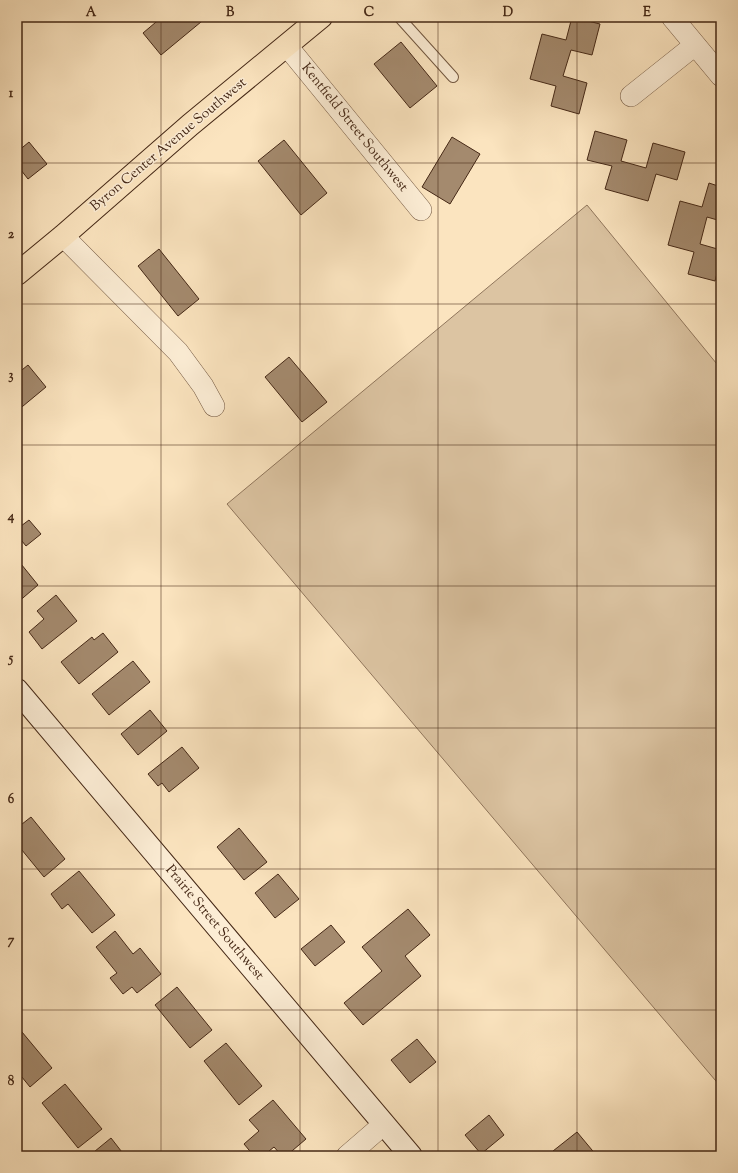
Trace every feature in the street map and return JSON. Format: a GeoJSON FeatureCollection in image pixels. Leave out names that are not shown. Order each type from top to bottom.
{"type":"FeatureCollection","features":[{"type":"Feature","properties":{"kind":"main road","name":"Byron Center Avenue Southwest"},"geometry":{"type":"LineString","coordinates":[[17,274],[63,236],[190,125],[321,17]]}},
{"type":"Feature","properties":{"kind":"street"},"geometry":{"type":"LineString","coordinates":[[672,17],[721,76]]}},
{"type":"Feature","properties":{"kind":"street"},"geometry":{"type":"LineString","coordinates":[[631,96],[696,45]]}},
{"type":"Feature","properties":{"kind":"street","name":"Kentfield Street Southwest"},"geometry":{"type":"LineString","coordinates":[[287,46],[421,210]]}},
{"type":"Feature","properties":{"kind":"street"},"geometry":{"type":"LineString","coordinates":[[63,236],[178,352],[203,386],[214,406]]}},
{"type":"Feature","properties":{"kind":"street","name":"Prairie Street Southwest"},"geometry":{"type":"LineString","coordinates":[[17,690],[411,1156]]}},
{"type":"Feature","properties":{"kind":"street"},"geometry":{"type":"LineString","coordinates":[[347,1156],[384,1124]]}},
{"type":"Feature","properties":{"kind":"lane"},"geometry":{"type":"LineString","coordinates":[[399,17],[453,77]]}},
{"type":"Feature","properties":{"kind":"shaded area"},"geometry":{"type":"Polygon","coordinates":[[[587,205],[721,369],[721,1087],[227,504],[587,205]]]}},
{"type":"Feature","properties":{"kind":"building"},"geometry":{"type":"Polygon","coordinates":[[[162,17],[207,17],[161,55],[143,33],[162,17]]]}},
{"type":"Feature","properties":{"kind":"building"},"geometry":{"type":"Polygon","coordinates":[[[572,17],[600,24],[592,55],[571,50],[563,76],[587,83],[579,114],[551,106],[556,86],[530,79],[542,34],[566,40],[572,17]]]}},
{"type":"Feature","properties":{"kind":"building"},"geometry":{"type":"Polygon","coordinates":[[[401,42],[437,86],[410,108],[374,64],[401,42]]]}},
{"type":"Feature","properties":{"kind":"building"},"geometry":{"type":"Polygon","coordinates":[[[595,131],[627,140],[621,161],[646,168],[653,143],[685,152],[677,180],[656,174],[648,201],[605,189],[612,166],[587,160],[595,131]]]}},
{"type":"Feature","properties":{"kind":"building"},"geometry":{"type":"Polygon","coordinates":[[[452,137],[480,154],[450,204],[422,187],[452,137]]]}},
{"type":"Feature","properties":{"kind":"building"},"geometry":{"type":"Polygon","coordinates":[[[284,140],[327,193],[301,215],[258,161],[284,140]]]}},
{"type":"Feature","properties":{"kind":"building"},"geometry":{"type":"Polygon","coordinates":[[[29,142],[47,164],[28,179],[17,165],[17,152],[29,142]]]}},
{"type":"Feature","properties":{"kind":"building"},"geometry":{"type":"Polygon","coordinates":[[[709,183],[721,187],[721,221],[707,217],[700,244],[721,250],[721,258],[715,281],[688,274],[694,252],[668,245],[680,201],[702,207],[709,183]]]}},
{"type":"Feature","properties":{"kind":"building"},"geometry":{"type":"Polygon","coordinates":[[[159,249],[199,299],[178,316],[138,266],[159,249]]]}},
{"type":"Feature","properties":{"kind":"building"},"geometry":{"type":"Polygon","coordinates":[[[289,357],[327,402],[302,422],[265,377],[289,357]]]}},
{"type":"Feature","properties":{"kind":"building"},"geometry":{"type":"Polygon","coordinates":[[[28,365],[46,387],[17,411],[17,374],[28,365]]]}},
{"type":"Feature","properties":{"kind":"building"},"geometry":{"type":"Polygon","coordinates":[[[29,520],[41,534],[26,546],[17,535],[17,529],[29,520]]]}},
{"type":"Feature","properties":{"kind":"building"},"geometry":{"type":"Polygon","coordinates":[[[17,559],[38,585],[17,603],[17,559]]]}},
{"type":"Feature","properties":{"kind":"building"},"geometry":{"type":"Polygon","coordinates":[[[56,595],[77,621],[42,649],[29,632],[44,619],[37,611],[56,595]]]}},
{"type":"Feature","properties":{"kind":"building"},"geometry":{"type":"Polygon","coordinates":[[[103,633],[118,652],[79,684],[61,662],[92,637],[94,640],[103,633]]]}},
{"type":"Feature","properties":{"kind":"building"},"geometry":{"type":"Polygon","coordinates":[[[133,661],[150,682],[109,715],[92,694],[133,661]]]}},
{"type":"Feature","properties":{"kind":"building"},"geometry":{"type":"Polygon","coordinates":[[[150,710],[167,731],[138,755],[121,734],[150,710]]]}},
{"type":"Feature","properties":{"kind":"building"},"geometry":{"type":"Polygon","coordinates":[[[182,747],[199,768],[169,792],[162,783],[158,786],[148,774],[182,747]]]}},
{"type":"Feature","properties":{"kind":"building"},"geometry":{"type":"Polygon","coordinates":[[[31,817],[65,859],[44,877],[17,844],[17,828],[31,817]]]}},
{"type":"Feature","properties":{"kind":"building"},"geometry":{"type":"Polygon","coordinates":[[[239,828],[267,862],[244,880],[217,847],[239,828]]]}},
{"type":"Feature","properties":{"kind":"building"},"geometry":{"type":"Polygon","coordinates":[[[79,871],[115,915],[92,933],[68,904],[62,909],[51,894],[79,871]]]}},
{"type":"Feature","properties":{"kind":"building"},"geometry":{"type":"Polygon","coordinates":[[[278,874],[299,899],[275,918],[255,893],[278,874]]]}},
{"type":"Feature","properties":{"kind":"building"},"geometry":{"type":"Polygon","coordinates":[[[408,909],[430,935],[405,956],[421,976],[363,1025],[344,1003],[382,971],[362,947],[408,909]]]}},
{"type":"Feature","properties":{"kind":"building"},"geometry":{"type":"Polygon","coordinates":[[[331,925],[345,942],[315,966],[301,949],[331,925]]]}},
{"type":"Feature","properties":{"kind":"building"},"geometry":{"type":"Polygon","coordinates":[[[115,931],[133,954],[140,948],[161,974],[137,993],[132,987],[123,994],[110,978],[117,973],[96,947],[115,931]]]}},
{"type":"Feature","properties":{"kind":"building"},"geometry":{"type":"Polygon","coordinates":[[[177,987],[212,1030],[190,1048],[155,1005],[177,987]]]}},
{"type":"Feature","properties":{"kind":"building"},"geometry":{"type":"Polygon","coordinates":[[[17,1026],[52,1068],[30,1087],[17,1071],[17,1026]]]}},
{"type":"Feature","properties":{"kind":"building"},"geometry":{"type":"Polygon","coordinates":[[[417,1039],[436,1062],[410,1083],[391,1060],[417,1039]]]}},
{"type":"Feature","properties":{"kind":"building"},"geometry":{"type":"Polygon","coordinates":[[[226,1043],[262,1086],[239,1105],[204,1061],[226,1043]]]}},
{"type":"Feature","properties":{"kind":"building"},"geometry":{"type":"Polygon","coordinates":[[[65,1084],[102,1129],[78,1148],[42,1103],[65,1084]]]}},
{"type":"Feature","properties":{"kind":"building"},"geometry":{"type":"Polygon","coordinates":[[[273,1100],[306,1139],[286,1156],[282,1156],[274,1147],[263,1156],[254,1156],[244,1144],[259,1131],[249,1120],[273,1100]]]}},
{"type":"Feature","properties":{"kind":"building"},"geometry":{"type":"Polygon","coordinates":[[[489,1115],[504,1135],[481,1154],[465,1135],[489,1115]]]}},
{"type":"Feature","properties":{"kind":"building"},"geometry":{"type":"Polygon","coordinates":[[[577,1132],[597,1156],[557,1156],[553,1151],[577,1132]]]}},
{"type":"Feature","properties":{"kind":"building"},"geometry":{"type":"Polygon","coordinates":[[[111,1138],[125,1156],[89,1156],[111,1138]]]}}]}
